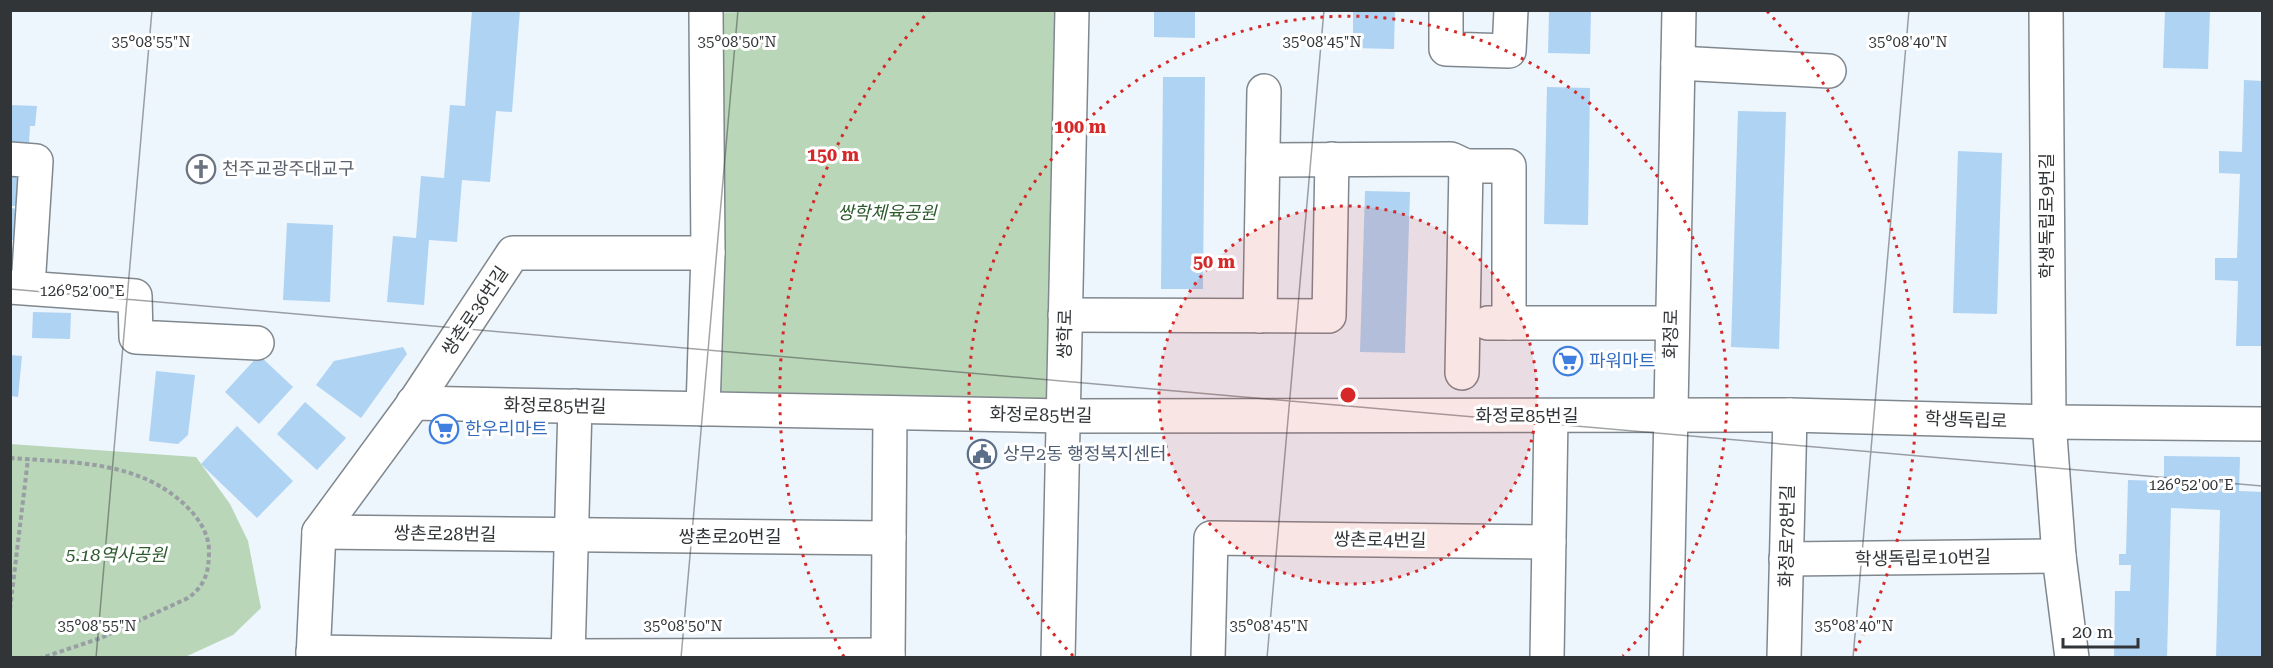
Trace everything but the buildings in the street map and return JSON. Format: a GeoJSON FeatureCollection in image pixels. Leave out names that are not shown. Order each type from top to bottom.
{"type":"FeatureCollection","features":[{"type":"Feature","properties":{"kind":"street","name":"쌍학로"},"geometry":{"type":"LineString","coordinates":[[1058,657],[1072,10]]}},
{"type":"Feature","properties":{"kind":"street"},"geometry":{"type":"LineString","coordinates":[[1446,10],[1446,49],[1509,51],[1511,10]]}},
{"type":"Feature","properties":{"kind":"street","name":"화정로"},"geometry":{"type":"LineString","coordinates":[[1666,657],[1679,10]]}},
{"type":"Feature","properties":{"kind":"street","name":"학생독립로9번길"},"geometry":{"type":"LineString","coordinates":[[2046,10],[2049,422]]}},
{"type":"Feature","properties":{"kind":"street"},"geometry":{"type":"LineString","coordinates":[[703,409],[708,253],[706,13]]}},
{"type":"Feature","properties":{"kind":"street"},"geometry":{"type":"LineString","coordinates":[[1678,63],[1829,70]]}},
{"type":"Feature","properties":{"kind":"street"},"geometry":{"type":"LineString","coordinates":[[1260,316],[1264,92]]}},
{"type":"Feature","properties":{"kind":"street"},"geometry":{"type":"LineString","coordinates":[[10,159],[36,161],[19,287],[135,296],[136,337],[257,343]]}},
{"type":"Feature","properties":{"kind":"street"},"geometry":{"type":"LineString","coordinates":[[1065,315],[1329,316],[1332,159]]}},
{"type":"Feature","properties":{"kind":"street"},"geometry":{"type":"LineString","coordinates":[[1263,160],[1451,159],[1466,165],[1509,165],[1509,323]]}},
{"type":"Feature","properties":{"kind":"street"},"geometry":{"type":"LineString","coordinates":[[1462,373],[1466,165]]}},
{"type":"Feature","properties":{"kind":"street","name":"쌍촌로36번길"},"geometry":{"type":"LineString","coordinates":[[318,532],[413,403],[513,253],[708,253]]}},
{"type":"Feature","properties":{"kind":"street"},"geometry":{"type":"LineString","coordinates":[[1464,323],[1672,323]]}},
{"type":"Feature","properties":{"kind":"street","name":"화정로85번길"},"geometry":{"type":"LineString","coordinates":[[413,403],[1063,416],[1670,416]]}},
{"type":"Feature","properties":{"kind":"street"},"geometry":{"type":"LineString","coordinates":[[568,657],[575,406]]}},
{"type":"Feature","properties":{"kind":"street"},"geometry":{"type":"LineString","coordinates":[[318,532],[313,655],[888,656],[890,413]]}},
{"type":"Feature","properties":{"kind":"street","name":"학생독립로"},"geometry":{"type":"LineString","coordinates":[[1670,416],[1790,415],[2049,422],[2262,424]]}},
{"type":"Feature","properties":{"kind":"street","name":"화정로78번길"},"geometry":{"type":"LineString","coordinates":[[1784,657],[1790,415]]}},
{"type":"Feature","properties":{"kind":"street"},"geometry":{"type":"LineString","coordinates":[[1547,657],[1551,416]]}},
{"type":"Feature","properties":{"kind":"street"},"geometry":{"type":"LineString","coordinates":[[2049,422],[2059,556],[2072,657]]}},
{"type":"Feature","properties":{"kind":"street","name":"쌍촌로28번길"},"geometry":{"type":"LineString","coordinates":[[318,532],[571,536]]}},
{"type":"Feature","properties":{"kind":"street","name":"쌍촌로20번길"},"geometry":{"type":"LineString","coordinates":[[571,536],[889,538]]}},
{"type":"Feature","properties":{"kind":"street","name":"쌍촌로4번길"},"geometry":{"type":"LineString","coordinates":[[1208,657],[1211,538],[1549,542]]}},
{"type":"Feature","properties":{"kind":"street","name":"학생독립로10번길"},"geometry":{"type":"LineString","coordinates":[[1786,559],[2059,556]]}},
{"type":"Feature","properties":{"kind":"path"},"geometry":{"type":"LineString","coordinates":[[10,458],[111,467],[131,472],[176,495],[199,519],[209,544],[209,569],[198,591],[188,598],[101,638],[42,657]]}},
{"type":"Feature","properties":{"kind":"path"},"geometry":{"type":"LineString","coordinates":[[10,609],[28,459]]}},
{"type":"Feature","properties":{"kind":"green space","name":"쌍학체육공원"},"geometry":{"type":"Polygon","coordinates":[[[831,10],[1072,11],[1063,416],[703,409],[706,13],[831,10]]]}},
{"type":"Feature","properties":{"kind":"green space","name":"5.18역사공원"},"geometry":{"type":"Polygon","coordinates":[[[10,444],[196,457],[230,504],[248,541],[261,608],[233,635],[185,657],[11,657],[10,444]]]}},
{"type":"Feature","properties":{"kind":"place","name":"천주교광주대교구"},"geometry":{"type":"Point","coordinates":[201,169]}},
{"type":"Feature","properties":{"kind":"place","name":"파워마트"},"geometry":{"type":"Point","coordinates":[1568,361]}},
{"type":"Feature","properties":{"kind":"place","name":"한우리마트"},"geometry":{"type":"Point","coordinates":[444,429]}},
{"type":"Feature","properties":{"kind":"place","name":"상무2동 행정복지센터"},"geometry":{"type":"Point","coordinates":[982,454]}}]}
